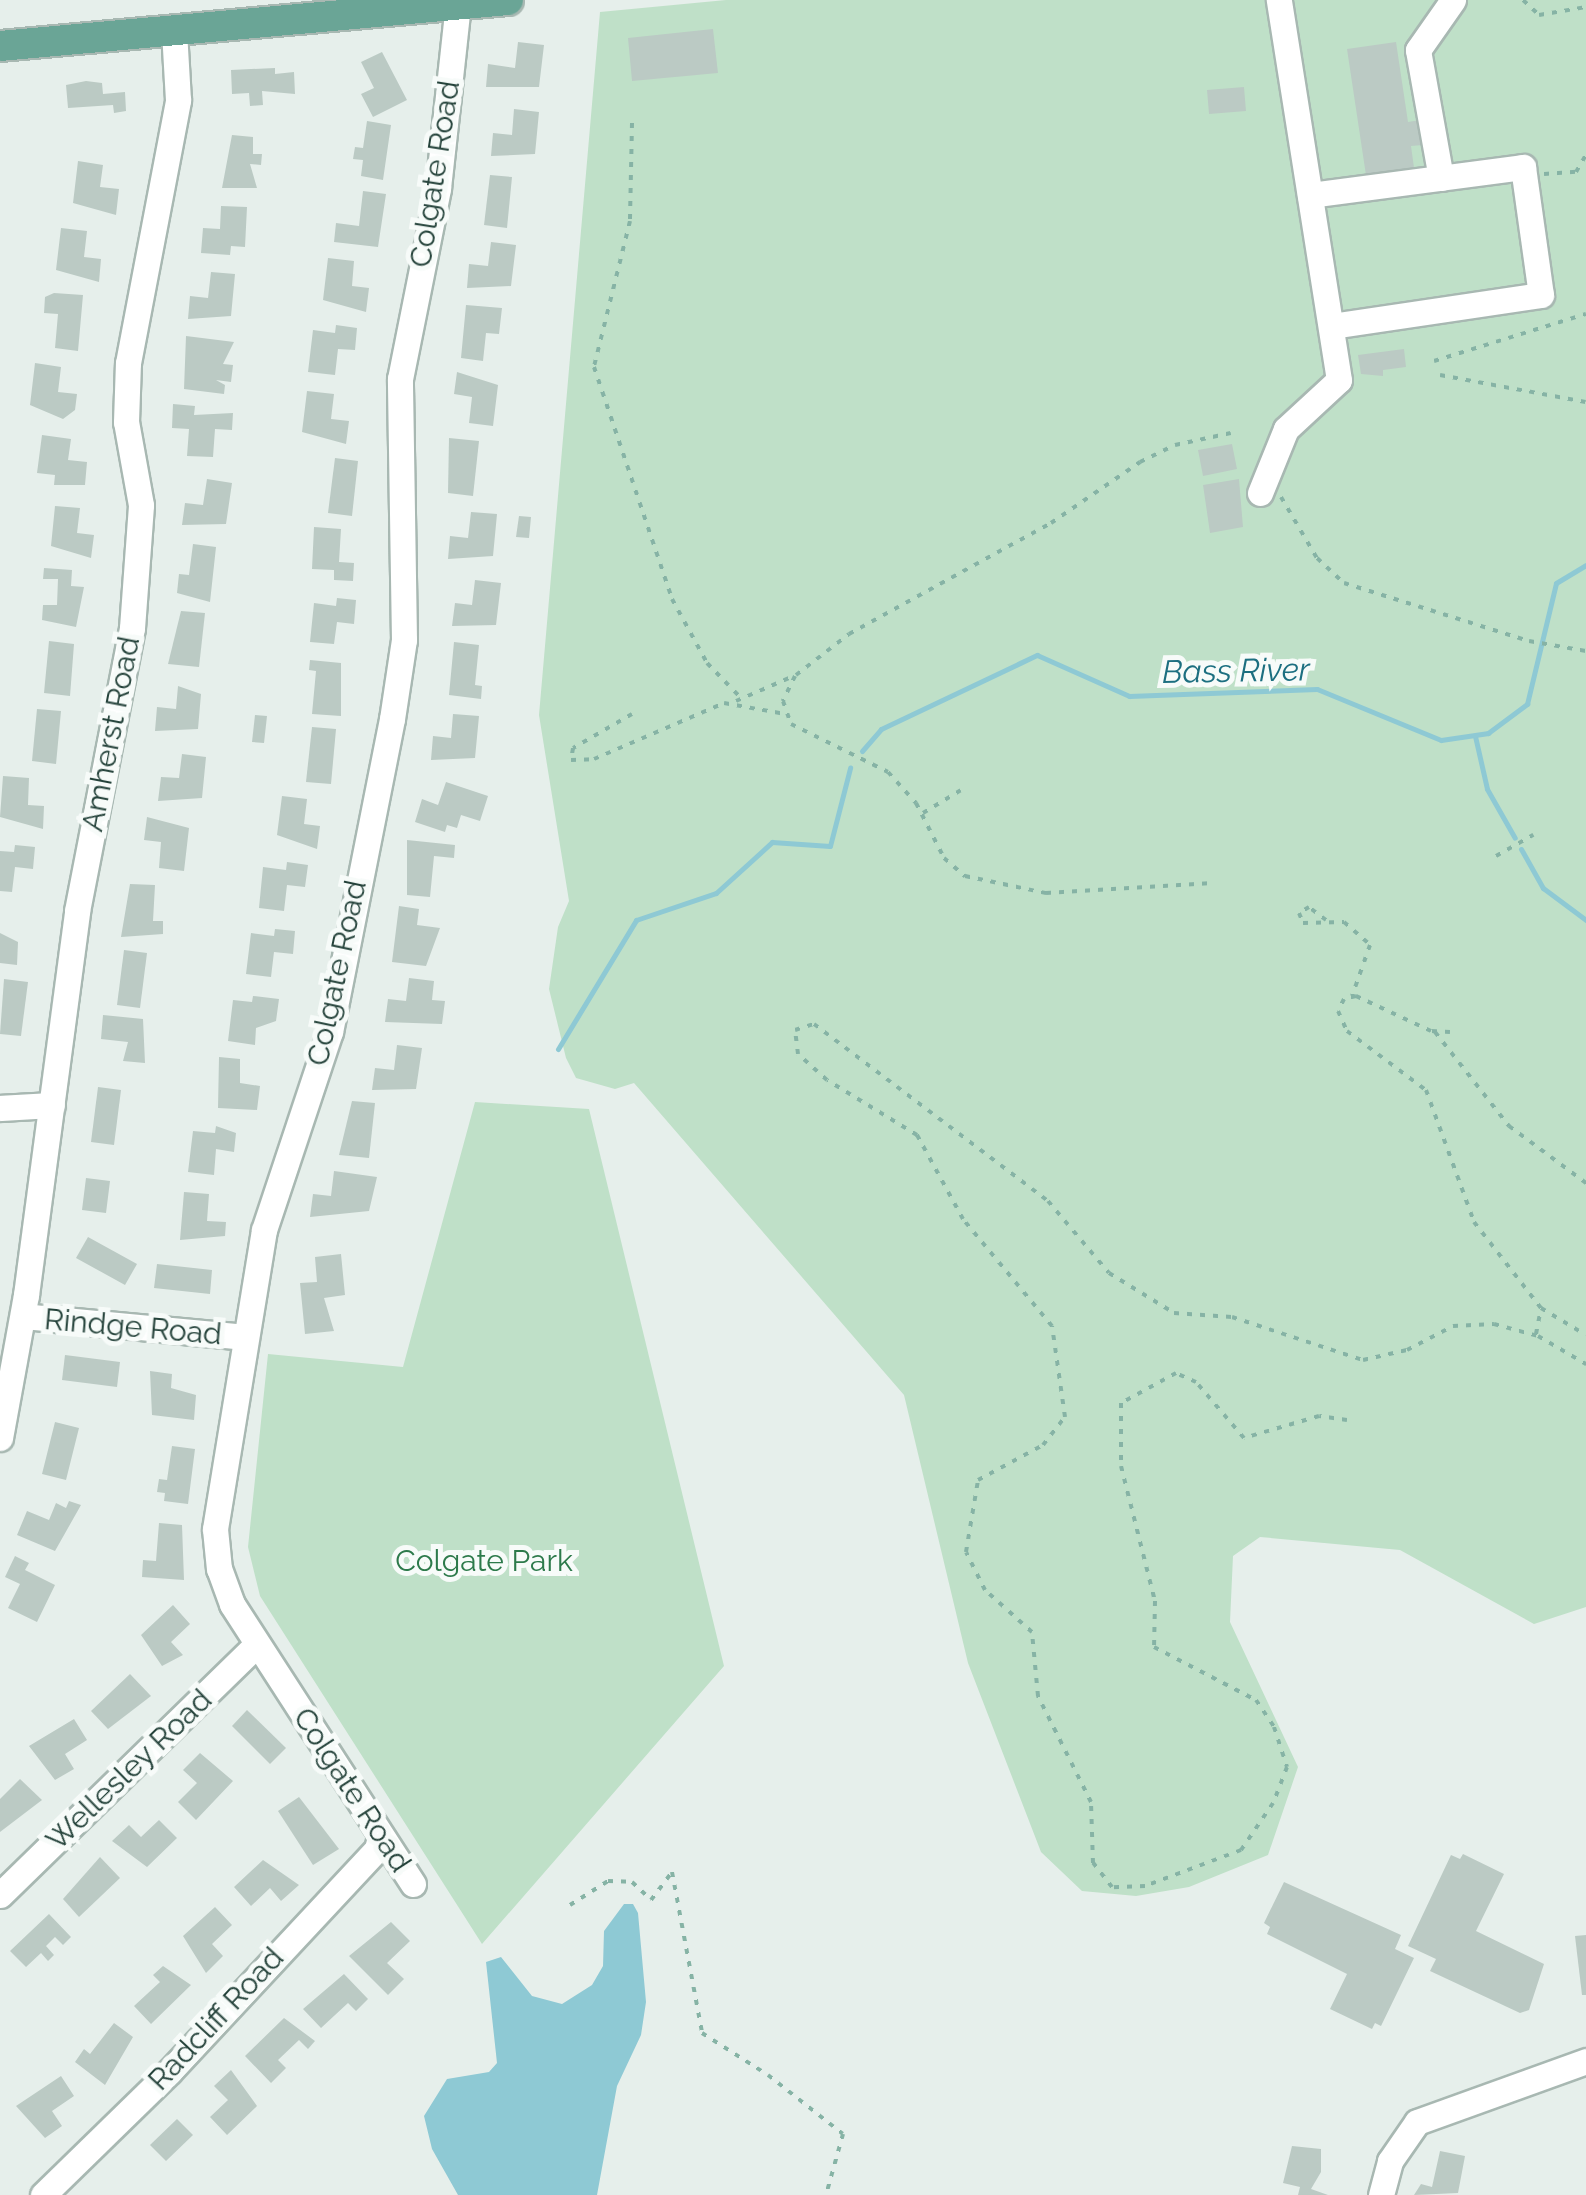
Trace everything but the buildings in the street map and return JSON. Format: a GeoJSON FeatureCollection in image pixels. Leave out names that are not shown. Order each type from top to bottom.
{"type":"FeatureCollection","features":[{"type":"Feature","properties":{"kind":"main road"},"geometry":{"type":"LineString","coordinates":[[0,46],[508,0]]}},
{"type":"Feature","properties":{"kind":"street"},"geometry":{"type":"LineString","coordinates":[[1270,495],[1286,428],[1339,380],[1279,0]]}},
{"type":"Feature","properties":{"kind":"street"},"geometry":{"type":"LineString","coordinates":[[1440,178],[1418,50],[1453,0]]}},
{"type":"Feature","properties":{"kind":"street","name":"Colgate Road"},"geometry":{"type":"LineString","coordinates":[[412,1884],[257,1644],[218,1568],[215,1529],[244,1338],[273,1190],[330,1032],[392,719],[404,640],[400,379],[438,188],[458,4]]}},
{"type":"Feature","properties":{"kind":"street","name":"Amherst Road"},"geometry":{"type":"LineString","coordinates":[[0,1438],[23,1316],[77,912],[139,562],[141,505],[126,422],[128,363],[178,100],[174,30]]}},
{"type":"Feature","properties":{"kind":"street"},"geometry":{"type":"LineString","coordinates":[[1310,194],[1523,167],[1541,294],[1330,326]]}},
{"type":"Feature","properties":{"kind":"street"},"geometry":{"type":"LineString","coordinates":[[0,1108],[52,1104]]}},
{"type":"Feature","properties":{"kind":"street","name":"Rindge Road"},"geometry":{"type":"LineString","coordinates":[[23,1316],[244,1338]]}},
{"type":"Feature","properties":{"kind":"street","name":"Wellesley Road"},"geometry":{"type":"LineString","coordinates":[[0,1895],[257,1644]]}},
{"type":"Feature","properties":{"kind":"street","name":"Radcliff Road"},"geometry":{"type":"LineString","coordinates":[[43,2195],[169,2072],[377,1848],[380,1837]]}},
{"type":"Feature","properties":{"kind":"street"},"geometry":{"type":"LineString","coordinates":[[1381,2195],[1390,2162],[1417,2122],[1586,2061]]}},
{"type":"Feature","properties":{"kind":"path"},"geometry":{"type":"LineString","coordinates":[[1523,0],[1539,15],[1586,7]]}},
{"type":"Feature","properties":{"kind":"path"},"geometry":{"type":"LineString","coordinates":[[632,123],[630,221],[594,367],[672,599],[707,662],[739,700],[784,714],[800,733],[888,772],[922,813],[944,858],[970,878],[1046,893],[1213,883]]}},
{"type":"Feature","properties":{"kind":"path"},"geometry":{"type":"LineString","coordinates":[[1524,174],[1567,175],[1582,167],[1586,156]]}},
{"type":"Feature","properties":{"kind":"path"},"geometry":{"type":"LineString","coordinates":[[1434,361],[1586,314]]}},
{"type":"Feature","properties":{"kind":"path"},"geometry":{"type":"LineString","coordinates":[[1440,375],[1586,402]]}},
{"type":"Feature","properties":{"kind":"path"},"geometry":{"type":"LineString","coordinates":[[632,714],[572,748],[571,760],[594,759],[796,675],[849,634],[1051,523],[1140,462],[1175,445],[1231,433]]}},
{"type":"Feature","properties":{"kind":"path"},"geometry":{"type":"LineString","coordinates":[[1270,495],[1317,558],[1344,583],[1529,641],[1586,651]]}},
{"type":"Feature","properties":{"kind":"path"},"geometry":{"type":"LineString","coordinates":[[784,714],[796,675]]}},
{"type":"Feature","properties":{"kind":"path"},"geometry":{"type":"LineString","coordinates":[[922,813],[961,790]]}},
{"type":"Feature","properties":{"kind":"path"},"geometry":{"type":"LineString","coordinates":[[1496,856],[1533,835]]}},
{"type":"Feature","properties":{"kind":"path"},"geometry":{"type":"LineString","coordinates":[[1326,920],[1309,907],[1299,913],[1302,923],[1326,920],[1353,927],[1370,945],[1352,996],[1339,1007],[1341,1024],[1426,1090],[1474,1222],[1541,1308],[1586,1335]]}},
{"type":"Feature","properties":{"kind":"path"},"geometry":{"type":"LineString","coordinates":[[1352,996],[1435,1032],[1450,1032]]}},
{"type":"Feature","properties":{"kind":"path"},"geometry":{"type":"LineString","coordinates":[[1347,1420],[1318,1416],[1244,1438],[1196,1382],[1176,1373],[1121,1402],[1121,1466],[1155,1600],[1154,1647],[1256,1700],[1286,1767],[1273,1804],[1241,1850],[1145,1886],[1112,1886],[1093,1863],[1091,1802],[1038,1696],[1032,1632],[985,1590],[966,1552],[978,1480],[1044,1445],[1065,1417],[1052,1326],[963,1218],[917,1134],[828,1080],[798,1054],[795,1030],[814,1024],[1048,1201],[1109,1273],[1174,1313],[1232,1316],[1363,1360],[1406,1350],[1454,1326],[1494,1324],[1534,1335],[1586,1364]]}},
{"type":"Feature","properties":{"kind":"path"},"geometry":{"type":"LineString","coordinates":[[1435,1032],[1509,1126],[1586,1183]]}},
{"type":"Feature","properties":{"kind":"path"},"geometry":{"type":"LineString","coordinates":[[1534,1335],[1541,1308]]}},
{"type":"Feature","properties":{"kind":"path"},"geometry":{"type":"LineString","coordinates":[[570,1904],[608,1882],[632,1882],[652,1900],[672,1872],[702,2034],[768,2075],[843,2134],[826,2195]]}},
{"type":"Feature","properties":{"kind":"green space"},"geometry":{"type":"Polygon","coordinates":[[[726,0],[1586,0],[1586,1607],[1534,1624],[1400,1550],[1260,1537],[1233,1556],[1230,1622],[1298,1767],[1268,1855],[1189,1887],[1136,1896],[1082,1891],[1041,1852],[968,1663],[904,1395],[634,1083],[615,1089],[576,1078],[566,1058],[549,989],[558,927],[569,901],[539,715],[600,12],[726,0]]]}},
{"type":"Feature","properties":{"kind":"green space","name":"Colgate Park"},"geometry":{"type":"Polygon","coordinates":[[[475,1102],[589,1109],[724,1666],[482,1944],[260,1596],[248,1547],[268,1354],[403,1367],[475,1102]]]}},
{"type":"Feature","properties":{"kind":"water"},"geometry":{"type":"Polygon","coordinates":[[[624,1904],[633,1904],[638,1913],[646,2002],[641,2035],[617,2086],[597,2195],[458,2195],[432,2149],[424,2116],[447,2079],[489,2072],[497,2063],[486,1962],[501,1957],[532,1996],[562,2004],[592,1985],[603,1966],[604,1931],[624,1904]]]}},
{"type":"Feature","properties":{"kind":"waterway","name":"Bass River"},"geometry":{"type":"LineString","coordinates":[[862,751],[881,729],[1037,655],[1129,696],[1317,689],[1441,740],[1488,733],[1527,704],[1556,583],[1586,565]]}},
{"type":"Feature","properties":{"kind":"waterway"},"geometry":{"type":"LineString","coordinates":[[1475,736],[1487,789],[1515,838]]}},
{"type":"Feature","properties":{"kind":"waterway","name":"Bass River"},"geometry":{"type":"LineString","coordinates":[[558,1049],[636,920],[716,893],[772,842],[830,846],[850,768]]}},
{"type":"Feature","properties":{"kind":"waterway"},"geometry":{"type":"LineString","coordinates":[[1521,849],[1543,888],[1586,920]]}}]}
